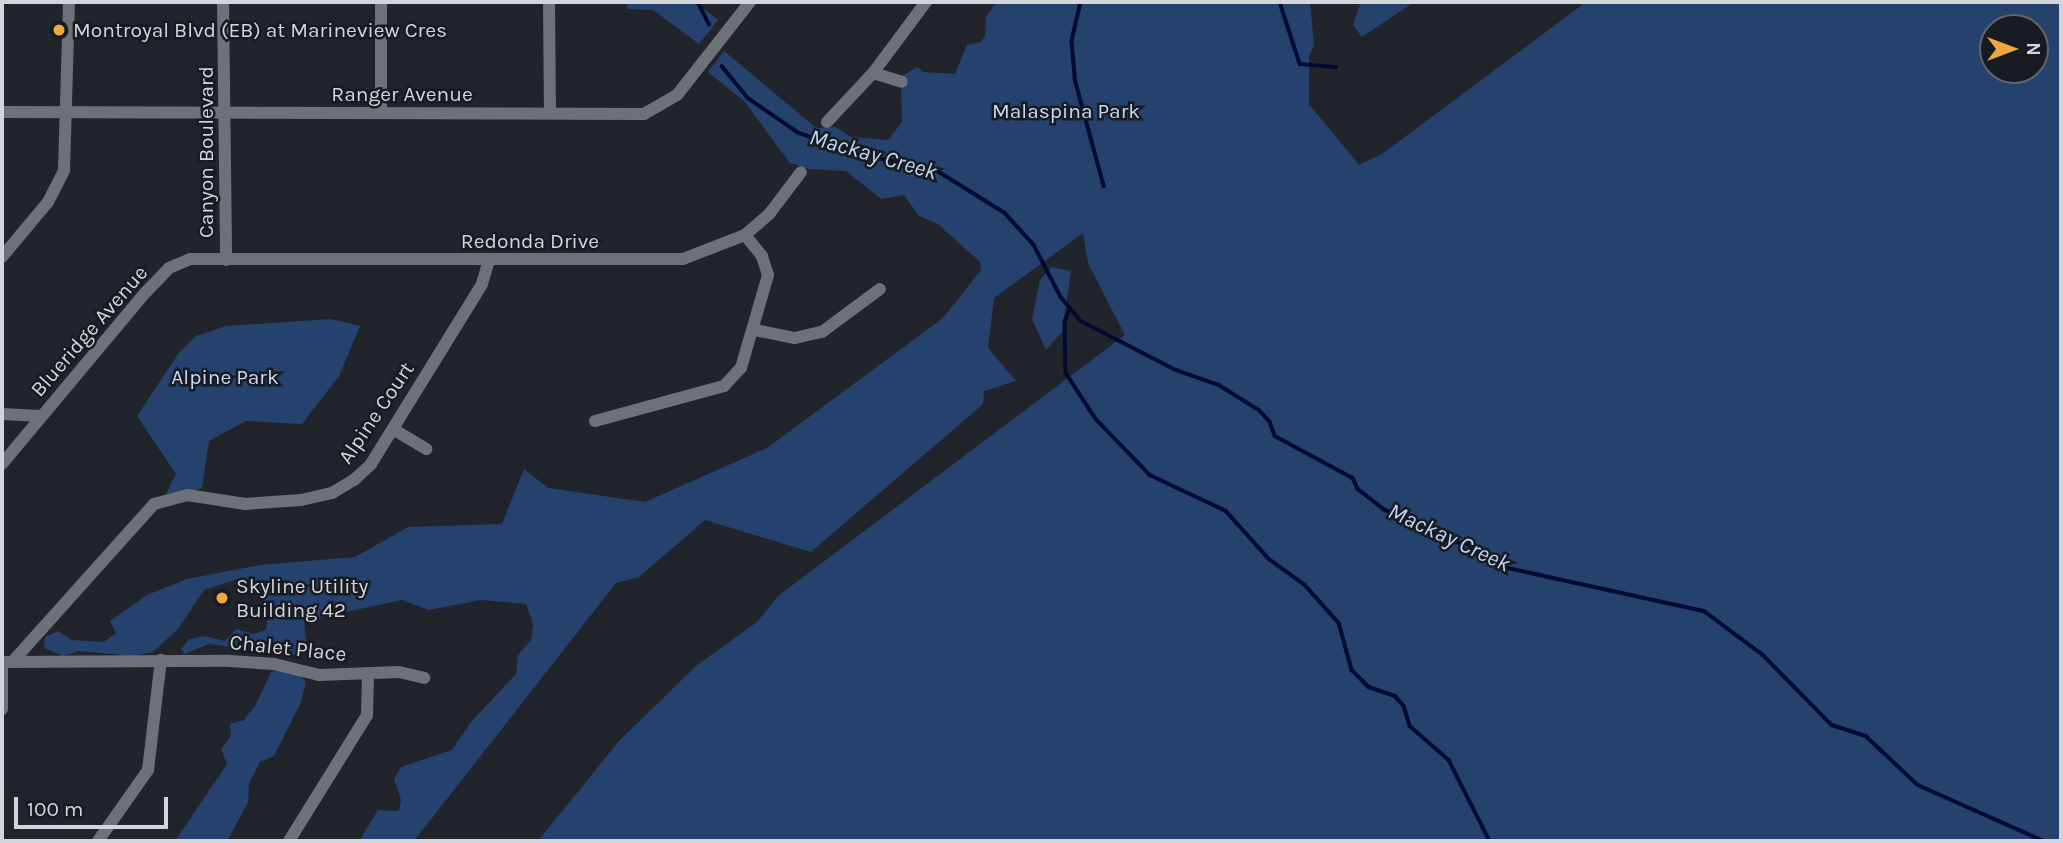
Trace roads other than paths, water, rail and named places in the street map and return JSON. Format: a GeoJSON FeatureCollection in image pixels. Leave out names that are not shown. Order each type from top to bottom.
{"type":"FeatureCollection","features":[{"type":"Feature","properties":{"kind":"street"},"geometry":{"type":"LineString","coordinates":[[2,257],[48,202],[62,178],[69,113],[69,2]]}},
{"type":"Feature","properties":{"kind":"street","name":"Canyon Boulevard"},"geometry":{"type":"LineString","coordinates":[[223,2],[226,260]]}},
{"type":"Feature","properties":{"kind":"street"},"geometry":{"type":"LineString","coordinates":[[381,2],[381,113]]}},
{"type":"Feature","properties":{"kind":"street"},"geometry":{"type":"LineString","coordinates":[[549,2],[550,113]]}},
{"type":"Feature","properties":{"kind":"street","name":"Ranger Avenue"},"geometry":{"type":"LineString","coordinates":[[2,112],[644,114],[662,108],[677,96],[750,2]]}},
{"type":"Feature","properties":{"kind":"street"},"geometry":{"type":"LineString","coordinates":[[827,122],[873,73],[926,2]]}},
{"type":"Feature","properties":{"kind":"street"},"geometry":{"type":"LineString","coordinates":[[873,73],[902,82]]}},
{"type":"Feature","properties":{"kind":"street","name":"Redonda Drive"},"geometry":{"type":"LineString","coordinates":[[226,260],[489,259],[658,262],[702,254],[745,235],[770,213],[801,172]]}},
{"type":"Feature","properties":{"kind":"street"},"geometry":{"type":"LineString","coordinates":[[595,421],[724,386],[741,368],[755,330],[768,275],[762,256],[745,235]]}},
{"type":"Feature","properties":{"kind":"street","name":"Blueridge Avenue"},"geometry":{"type":"LineString","coordinates":[[2,464],[169,268],[190,259],[226,260]]}},
{"type":"Feature","properties":{"kind":"street","name":"Alpine Court"},"geometry":{"type":"LineString","coordinates":[[6,662],[154,504],[187,495],[245,504],[318,498],[363,472],[393,429],[482,284],[489,259]]}},
{"type":"Feature","properties":{"kind":"street"},"geometry":{"type":"LineString","coordinates":[[755,330],[795,338],[822,332],[880,289]]}},
{"type":"Feature","properties":{"kind":"street"},"geometry":{"type":"LineString","coordinates":[[2,414],[41,416]]}},
{"type":"Feature","properties":{"kind":"street"},"geometry":{"type":"LineString","coordinates":[[393,429],[426,449]]}},
{"type":"Feature","properties":{"kind":"street"},"geometry":{"type":"LineString","coordinates":[[98,841],[148,770],[161,660]]}},
{"type":"Feature","properties":{"kind":"street"},"geometry":{"type":"LineString","coordinates":[[2,709],[6,662]]}},
{"type":"Feature","properties":{"kind":"street","name":"Chalet Place"},"geometry":{"type":"LineString","coordinates":[[6,662],[259,662],[319,675],[399,672],[424,678]]}},
{"type":"Feature","properties":{"kind":"street","name":"Chalet Place"},"geometry":{"type":"LineString","coordinates":[[289,841],[367,715],[368,674]]}},
{"type":"Feature","properties":{"kind":"waterway","name":"Mackay Creek"},"geometry":{"type":"LineString","coordinates":[[698,2],[709,24]]}},
{"type":"Feature","properties":{"kind":"waterway"},"geometry":{"type":"LineString","coordinates":[[1081,2],[1072,41],[1075,79],[1104,186]]}},
{"type":"Feature","properties":{"kind":"waterway"},"geometry":{"type":"LineString","coordinates":[[1280,2],[1300,64],[1336,67]]}},
{"type":"Feature","properties":{"kind":"waterway","name":"Mackay Creek"},"geometry":{"type":"LineString","coordinates":[[722,66],[748,98],[799,133],[859,154],[936,170],[1005,213],[1034,245],[1061,297],[1081,321],[1176,370],[1219,385],[1259,410],[1270,422],[1275,436],[1353,478],[1358,489],[1385,510],[1414,521],[1445,540],[1471,545],[1508,568],[1704,611],[1763,655],[1832,725],[1866,736],[1918,785],[2044,841]]}},
{"type":"Feature","properties":{"kind":"waterway"},"geometry":{"type":"LineString","coordinates":[[1070,310],[1065,322],[1066,373],[1096,419],[1150,475],[1226,511],[1269,559],[1305,585],[1339,623],[1352,670],[1369,687],[1395,696],[1404,706],[1410,726],[1449,760],[1490,841]]}},
{"type":"Feature","properties":{"kind":"place","name":"Montroyal Blvd (EB) at Marineview Cres"},"geometry":{"type":"Point","coordinates":[59,30]}},
{"type":"Feature","properties":{"kind":"place","name":"Skyline Utility Building 42"},"geometry":{"type":"Point","coordinates":[222,598]}},
{"type":"Feature","properties":{"kind":"park label","name":"Malaspina Park"},"geometry":{"type":"Point","coordinates":[1066,111]}},
{"type":"Feature","properties":{"kind":"park label","name":"Alpine Park"},"geometry":{"type":"Point","coordinates":[225,377]}}]}
